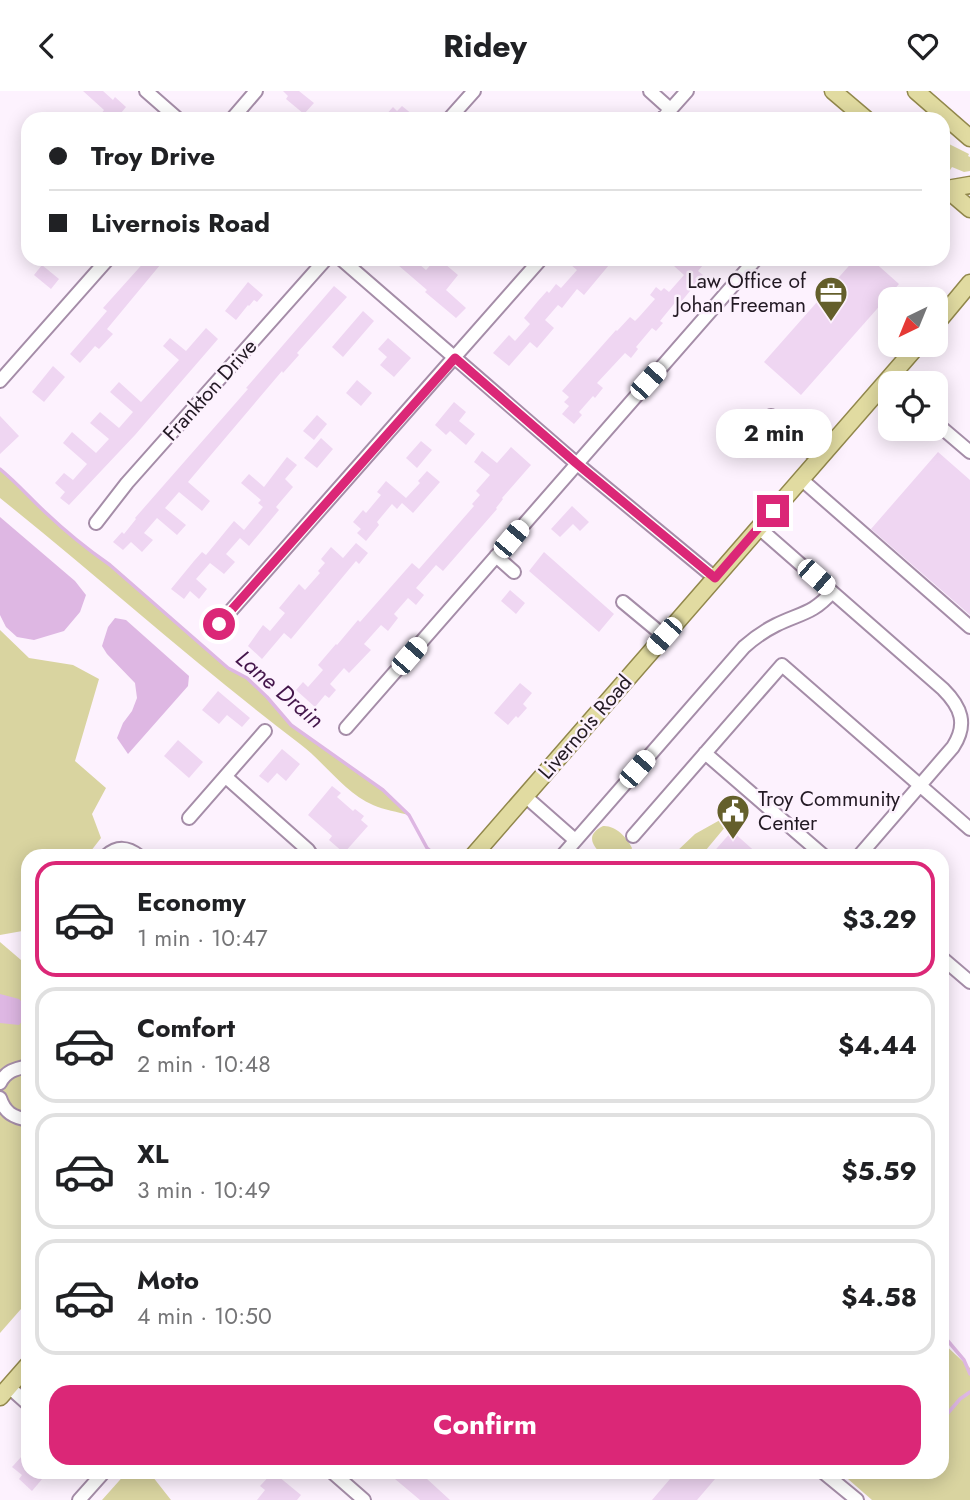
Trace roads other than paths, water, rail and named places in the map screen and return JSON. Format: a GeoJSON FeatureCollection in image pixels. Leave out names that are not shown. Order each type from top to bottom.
{"type":"FeatureCollection","features":[{"type":"Feature","properties":{"kind":"main road"},"geometry":{"type":"LineString","coordinates":[[833,91],[858,112]]}},
{"type":"Feature","properties":{"kind":"main road"},"geometry":{"type":"LineString","coordinates":[[927,94],[945,112]]}},
{"type":"Feature","properties":{"kind":"main road"},"geometry":{"type":"LineString","coordinates":[[950,118],[970,138]]}},
{"type":"Feature","properties":{"kind":"main road"},"geometry":{"type":"LineString","coordinates":[[950,187],[970,185]]}},
{"type":"Feature","properties":{"kind":"main road"},"geometry":{"type":"LineString","coordinates":[[950,191],[970,209]]}},
{"type":"Feature","properties":{"kind":"main road"},"geometry":{"type":"LineString","coordinates":[[948,310],[970,283]]}},
{"type":"Feature","properties":{"kind":"main road","name":"Livernois Road"},"geometry":{"type":"LineString","coordinates":[[898,371],[909,357]]}},
{"type":"Feature","properties":{"kind":"main road","name":"Livernois Road"},"geometry":{"type":"LineString","coordinates":[[479,849],[818,458],[878,394]]}},
{"type":"Feature","properties":{"kind":"main road"},"geometry":{"type":"LineString","coordinates":[[4,1392],[21,1373]]}},
{"type":"Feature","properties":{"kind":"street"},"geometry":{"type":"LineString","coordinates":[[146,91],[170,112]]}},
{"type":"Feature","properties":{"kind":"street"},"geometry":{"type":"LineString","coordinates":[[238,112],[256,91]]}},
{"type":"Feature","properties":{"kind":"street"},"geometry":{"type":"LineString","coordinates":[[455,112],[474,91]]}},
{"type":"Feature","properties":{"kind":"street"},"geometry":{"type":"LineString","coordinates":[[650,91],[665,112]]}},
{"type":"Feature","properties":{"kind":"street"},"geometry":{"type":"LineString","coordinates":[[668,112],[687,91]]}},
{"type":"Feature","properties":{"kind":"street"},"geometry":{"type":"LineString","coordinates":[[0,381],[102,266]]}},
{"type":"Feature","properties":{"kind":"street","name":"Frankton Drive"},"geometry":{"type":"LineString","coordinates":[[96,523],[127,483],[320,266]]}},
{"type":"Feature","properties":{"kind":"street"},"geometry":{"type":"LineString","coordinates":[[349,266],[576,463],[715,578]]}},
{"type":"Feature","properties":{"kind":"street"},"geometry":{"type":"LineString","coordinates":[[219,624],[535,266]]}},
{"type":"Feature","properties":{"kind":"street"},"geometry":{"type":"LineString","coordinates":[[346,728],[750,266]]}},
{"type":"Feature","properties":{"kind":"street"},"geometry":{"type":"LineString","coordinates":[[771,416],[818,458]]}},
{"type":"Feature","properties":{"kind":"street"},"geometry":{"type":"LineString","coordinates":[[948,433],[970,452]]}},
{"type":"Feature","properties":{"kind":"street"},"geometry":{"type":"LineString","coordinates":[[801,479],[970,627]]}},
{"type":"Feature","properties":{"kind":"street"},"geometry":{"type":"LineString","coordinates":[[759,528],[943,689],[959,710],[961,723],[956,742],[865,849]]}},
{"type":"Feature","properties":{"kind":"street"},"geometry":{"type":"LineString","coordinates":[[496,556],[514,572]]}},
{"type":"Feature","properties":{"kind":"street"},"geometry":{"type":"LineString","coordinates":[[568,849],[744,647],[768,629],[813,610],[832,591]]}},
{"type":"Feature","properties":{"kind":"street"},"geometry":{"type":"LineString","coordinates":[[623,602],[664,636]]}},
{"type":"Feature","properties":{"kind":"street"},"geometry":{"type":"LineString","coordinates":[[633,836],[782,665],[970,829]]}},
{"type":"Feature","properties":{"kind":"street"},"geometry":{"type":"LineString","coordinates":[[189,818],[265,731]]}},
{"type":"Feature","properties":{"kind":"street"},"geometry":{"type":"LineString","coordinates":[[705,753],[816,849]]}},
{"type":"Feature","properties":{"kind":"street"},"geometry":{"type":"LineString","coordinates":[[226,777],[307,849]]}},
{"type":"Feature","properties":{"kind":"street"},"geometry":{"type":"LineString","coordinates":[[525,796],[575,840]]}},
{"type":"Feature","properties":{"kind":"street"},"geometry":{"type":"LineString","coordinates":[[949,964],[970,982]]}},
{"type":"Feature","properties":{"kind":"street"},"geometry":{"type":"LineString","coordinates":[[0,1083],[8,1073],[21,1068]]}},
{"type":"Feature","properties":{"kind":"street"},"geometry":{"type":"LineString","coordinates":[[0,1098],[2,1106],[10,1115],[21,1119]]}},
{"type":"Feature","properties":{"kind":"street"},"geometry":{"type":"LineString","coordinates":[[4,1392],[21,1400]]}},
{"type":"Feature","properties":{"kind":"street"},"geometry":{"type":"LineString","coordinates":[[79,1500],[98,1479]]}},
{"type":"Feature","properties":{"kind":"street"},"geometry":{"type":"LineString","coordinates":[[340,1479],[365,1500]]}},
{"type":"Feature","properties":{"kind":"street"},"geometry":{"type":"LineString","coordinates":[[832,1479],[857,1500]]}},
{"type":"Feature","properties":{"kind":"waterway","name":"Lane Drain"},"geometry":{"type":"LineString","coordinates":[[0,469],[68,533],[110,565],[228,668],[247,678],[291,725],[383,790],[409,815],[428,849]]}},
{"type":"Feature","properties":{"kind":"waterway","name":"Lane Drain"},"geometry":{"type":"LineString","coordinates":[[949,1342],[964,1360],[970,1374]]}},
{"type":"Feature","properties":{"kind":"waterway"},"geometry":{"type":"LineString","coordinates":[[949,1412],[970,1392]]}},
{"type":"Feature","properties":{"kind":"place","name":"Law Office of Johan Freeman"},"geometry":{"type":"Point","coordinates":[831,323]}},
{"type":"Feature","properties":{"kind":"place","name":"Troy Community Center"},"geometry":{"type":"Point","coordinates":[733,841]}}]}
